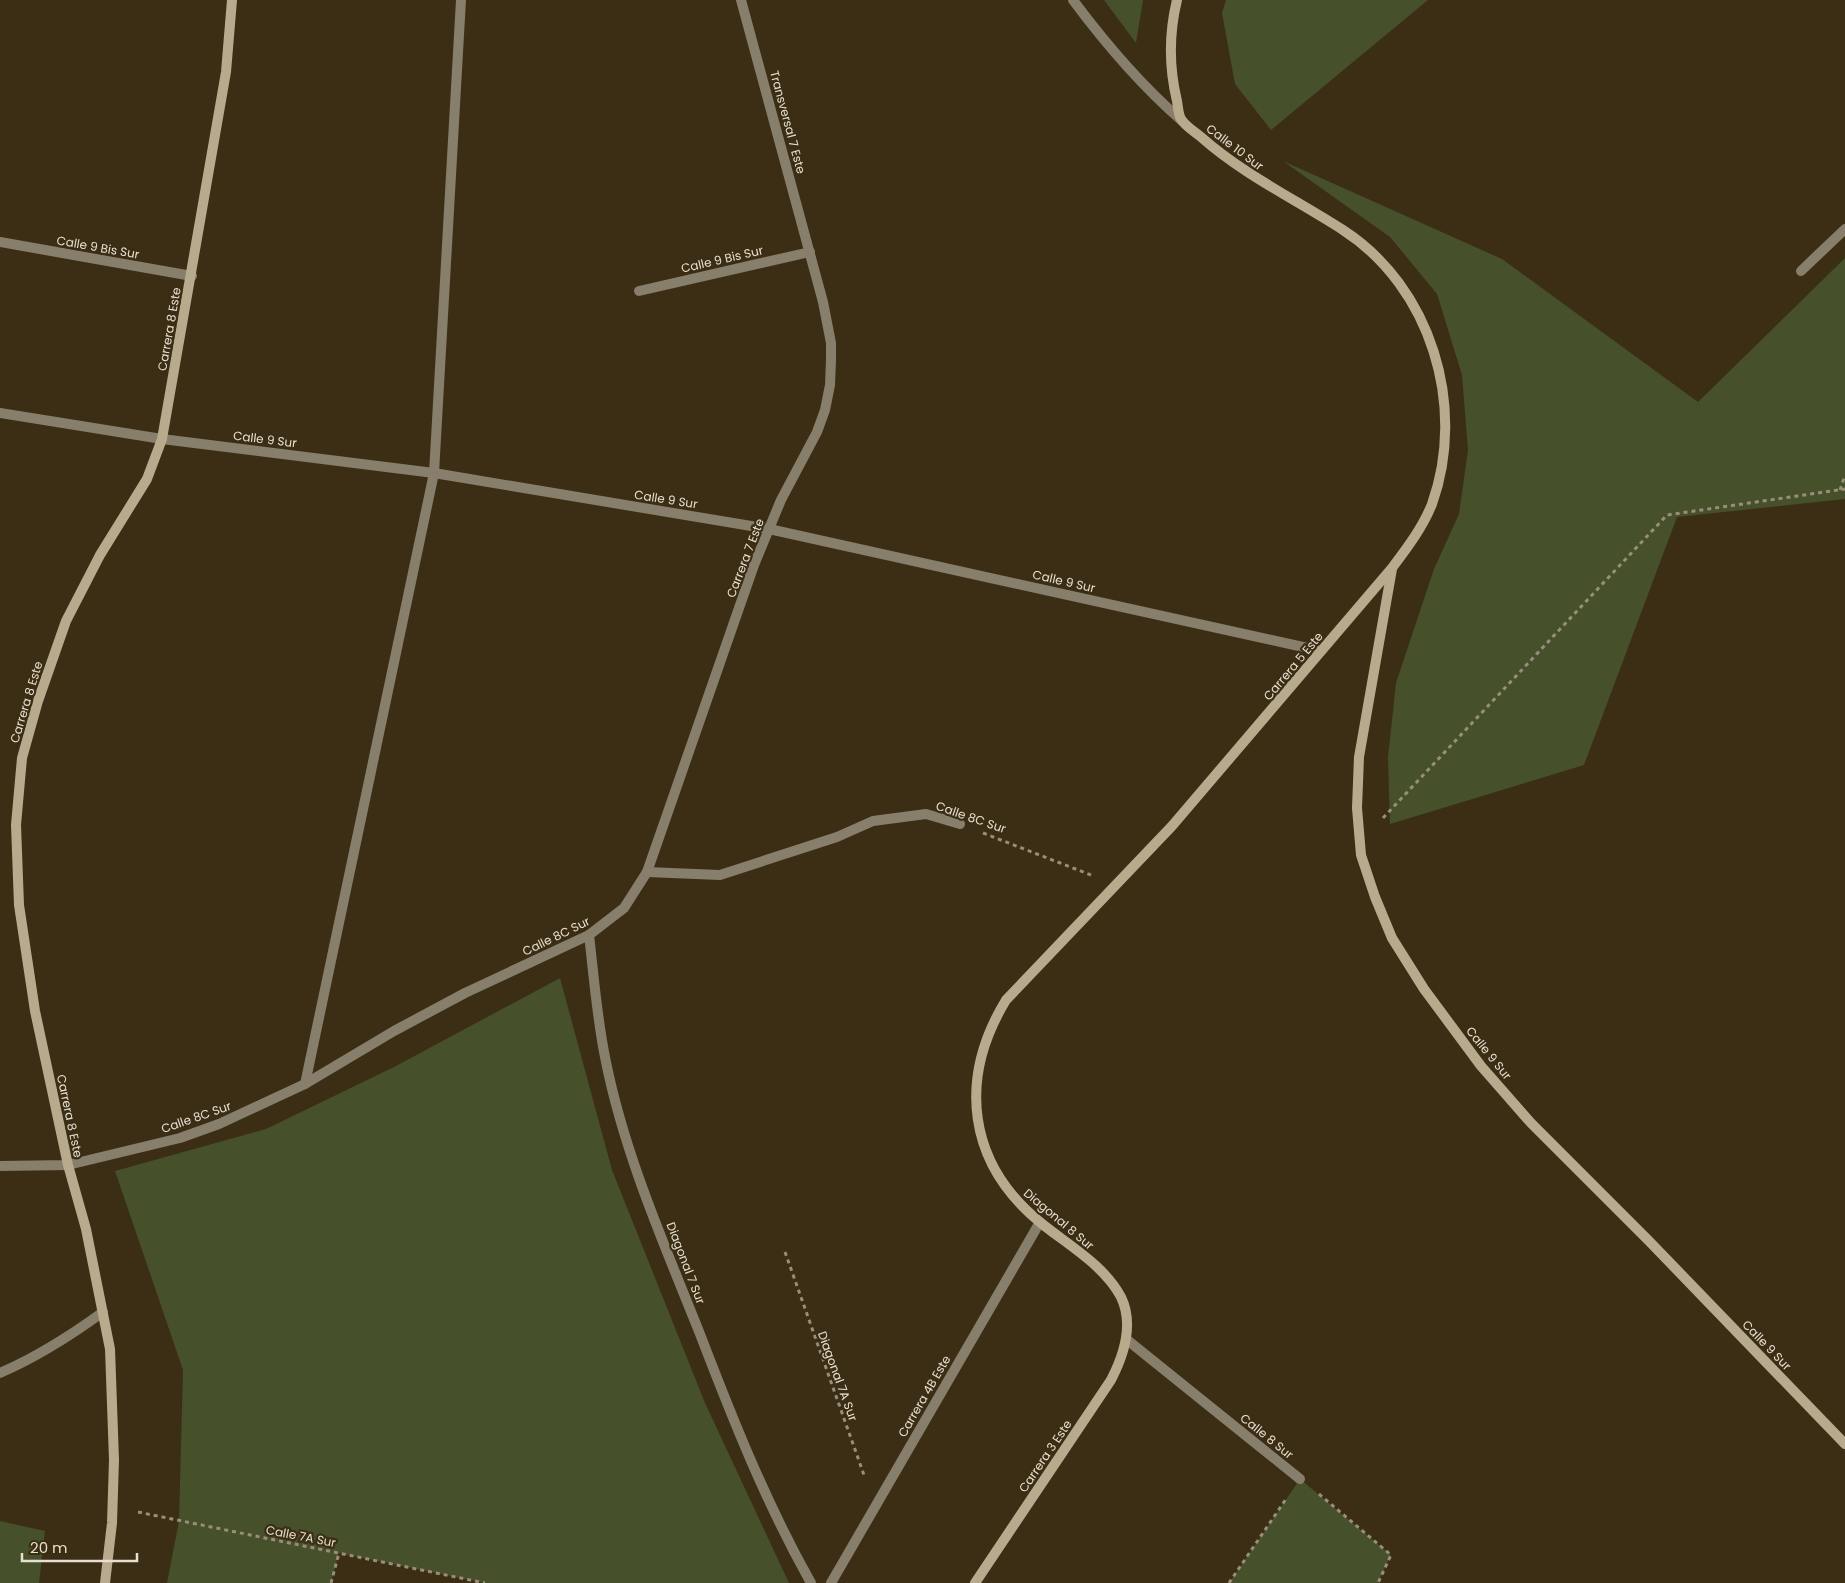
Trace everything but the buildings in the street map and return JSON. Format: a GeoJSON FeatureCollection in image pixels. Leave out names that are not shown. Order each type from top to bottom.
{"type":"FeatureCollection","features":[{"type":"Feature","properties":{"kind":"street","name":"Carrera 8 Este"},"geometry":{"type":"LineString","coordinates":[[105,1583],[113,1507],[113,1396],[110,1349],[86,1229],[68,1165],[35,1011],[19,905],[16,826],[22,758],[38,701],[66,621],[100,555],[147,479],[162,438],[192,276],[226,72],[232,0]]}},
{"type":"Feature","properties":{"kind":"street"},"geometry":{"type":"LineString","coordinates":[[305,1084],[434,473],[461,0]]}},
{"type":"Feature","properties":{"kind":"street","name":"Transversal 7 Este"},"geometry":{"type":"LineString","coordinates":[[741,0],[810,252]]}},
{"type":"Feature","properties":{"kind":"street","name":"Calle 10 Sur"},"geometry":{"type":"LineString","coordinates":[[1073,0],[1116,54],[1157,98],[1181,120],[1241,168],[1344,231],[1377,256],[1403,288]]}},
{"type":"Feature","properties":{"kind":"street"},"geometry":{"type":"LineString","coordinates":[[1177,0],[1170,45],[1171,79],[1181,120]]}},
{"type":"Feature","properties":{"kind":"street"},"geometry":{"type":"LineString","coordinates":[[1801,271],[1845,229]]}},
{"type":"Feature","properties":{"kind":"street","name":"Calle 9 Bis Sur"},"geometry":{"type":"LineString","coordinates":[[0,242],[192,276]]}},
{"type":"Feature","properties":{"kind":"street","name":"Calle 9 Bis Sur"},"geometry":{"type":"LineString","coordinates":[[639,291],[810,252]]}},
{"type":"Feature","properties":{"kind":"street","name":"Carrera 7 Este"},"geometry":{"type":"LineString","coordinates":[[646,872],[768,528],[794,472],[817,432],[825,410],[830,385],[831,343],[810,252]]}},
{"type":"Feature","properties":{"kind":"street","name":"Carrera 5 Este"},"geometry":{"type":"LineString","coordinates":[[1006,1000],[1172,826],[1392,568],[1416,536],[1432,505],[1442,471],[1446,432],[1443,392],[1434,349],[1403,288]]}},
{"type":"Feature","properties":{"kind":"street","name":"Calle 9 Sur"},"geometry":{"type":"LineString","coordinates":[[0,413],[162,438],[434,473],[768,528],[1321,651]]}},
{"type":"Feature","properties":{"kind":"street","name":"Calle 9 Sur"},"geometry":{"type":"LineString","coordinates":[[1392,568],[1359,757],[1356,808],[1361,855],[1375,897],[1392,938],[1424,989],[1482,1066],[1531,1123],[1649,1241],[1845,1444]]}},
{"type":"Feature","properties":{"kind":"street","name":"Calle 8C Sur"},"geometry":{"type":"LineString","coordinates":[[0,1166],[68,1165],[180,1138],[250,1111],[305,1084],[394,1031],[589,935],[624,908],[646,872],[720,875],[837,837],[873,821],[926,814],[960,824]]}},
{"type":"Feature","properties":{"kind":"street","name":"Diagonal 7 Sur"},"geometry":{"type":"LineString","coordinates":[[589,935],[598,1019],[606,1063],[617,1106],[640,1177],[743,1445],[765,1496],[811,1583]]}},
{"type":"Feature","properties":{"kind":"street","name":"Diagonal 8 Sur"},"geometry":{"type":"LineString","coordinates":[[1006,1000],[993,1021],[979,1060],[975,1093],[978,1121],[985,1150],[995,1171],[1017,1201],[1040,1222],[1096,1266],[1111,1282],[1124,1307],[1126,1339]]}},
{"type":"Feature","properties":{"kind":"street","name":"Carrera 4B Este"},"geometry":{"type":"LineString","coordinates":[[831,1583],[1040,1222]]}},
{"type":"Feature","properties":{"kind":"street"},"geometry":{"type":"LineString","coordinates":[[0,1373],[24,1363],[74,1334],[103,1312]]}},
{"type":"Feature","properties":{"kind":"street","name":"Calle 8 Sur"},"geometry":{"type":"LineString","coordinates":[[1126,1339],[1300,1479]]}},
{"type":"Feature","properties":{"kind":"street","name":"Carrera 3 Este"},"geometry":{"type":"LineString","coordinates":[[975,1583],[1111,1380],[1122,1359],[1126,1339]]}},
{"type":"Feature","properties":{"kind":"path"},"geometry":{"type":"LineString","coordinates":[[1840,490],[1845,474]]}},
{"type":"Feature","properties":{"kind":"path"},"geometry":{"type":"LineString","coordinates":[[1360,842],[1667,515],[1845,489]]}},
{"type":"Feature","properties":{"kind":"path","name":"Calle 8C Sur"},"geometry":{"type":"LineString","coordinates":[[960,824],[1117,885]]}},
{"type":"Feature","properties":{"kind":"path","name":"Diagonal 7A Sur"},"geometry":{"type":"LineString","coordinates":[[785,1252],[875,1506]]}},
{"type":"Feature","properties":{"kind":"path"},"geometry":{"type":"LineString","coordinates":[[1229,1583],[1300,1479],[1392,1555],[1378,1583]]}},
{"type":"Feature","properties":{"kind":"path","name":"Calle 7A Sur"},"geometry":{"type":"LineString","coordinates":[[113,1507],[485,1583]]}},
{"type":"Feature","properties":{"kind":"path"},"geometry":{"type":"LineString","coordinates":[[331,1583],[338,1553]]}},
{"type":"Feature","properties":{"kind":"green space"},"geometry":{"type":"Polygon","coordinates":[[[1104,0],[1143,0],[1136,43],[1104,0]]]}},
{"type":"Feature","properties":{"kind":"green space"},"geometry":{"type":"Polygon","coordinates":[[[1226,0],[1428,0],[1271,130],[1235,84],[1222,13],[1226,0]]]}},
{"type":"Feature","properties":{"kind":"green space"},"geometry":{"type":"Polygon","coordinates":[[[1283,161],[1502,259],[1698,402],[1845,258],[1845,499],[1677,517],[1584,765],[1390,824],[1388,757],[1396,683],[1434,569],[1459,514],[1468,450],[1462,375],[1437,294],[1390,237],[1283,161]]]}},
{"type":"Feature","properties":{"kind":"green space"},"geometry":{"type":"Polygon","coordinates":[[[560,978],[612,1170],[705,1403],[789,1583],[485,1583],[339,1553],[331,1583],[167,1583],[179,1521],[183,1370],[115,1171],[266,1129],[394,1067],[560,978]]]}},
{"type":"Feature","properties":{"kind":"green space"},"geometry":{"type":"Polygon","coordinates":[[[1300,1479],[1391,1555],[1378,1583],[1229,1583],[1300,1479]]]}},
{"type":"Feature","properties":{"kind":"green space"},"geometry":{"type":"Polygon","coordinates":[[[0,1521],[45,1531],[39,1583],[0,1583],[0,1521]]]}}]}
